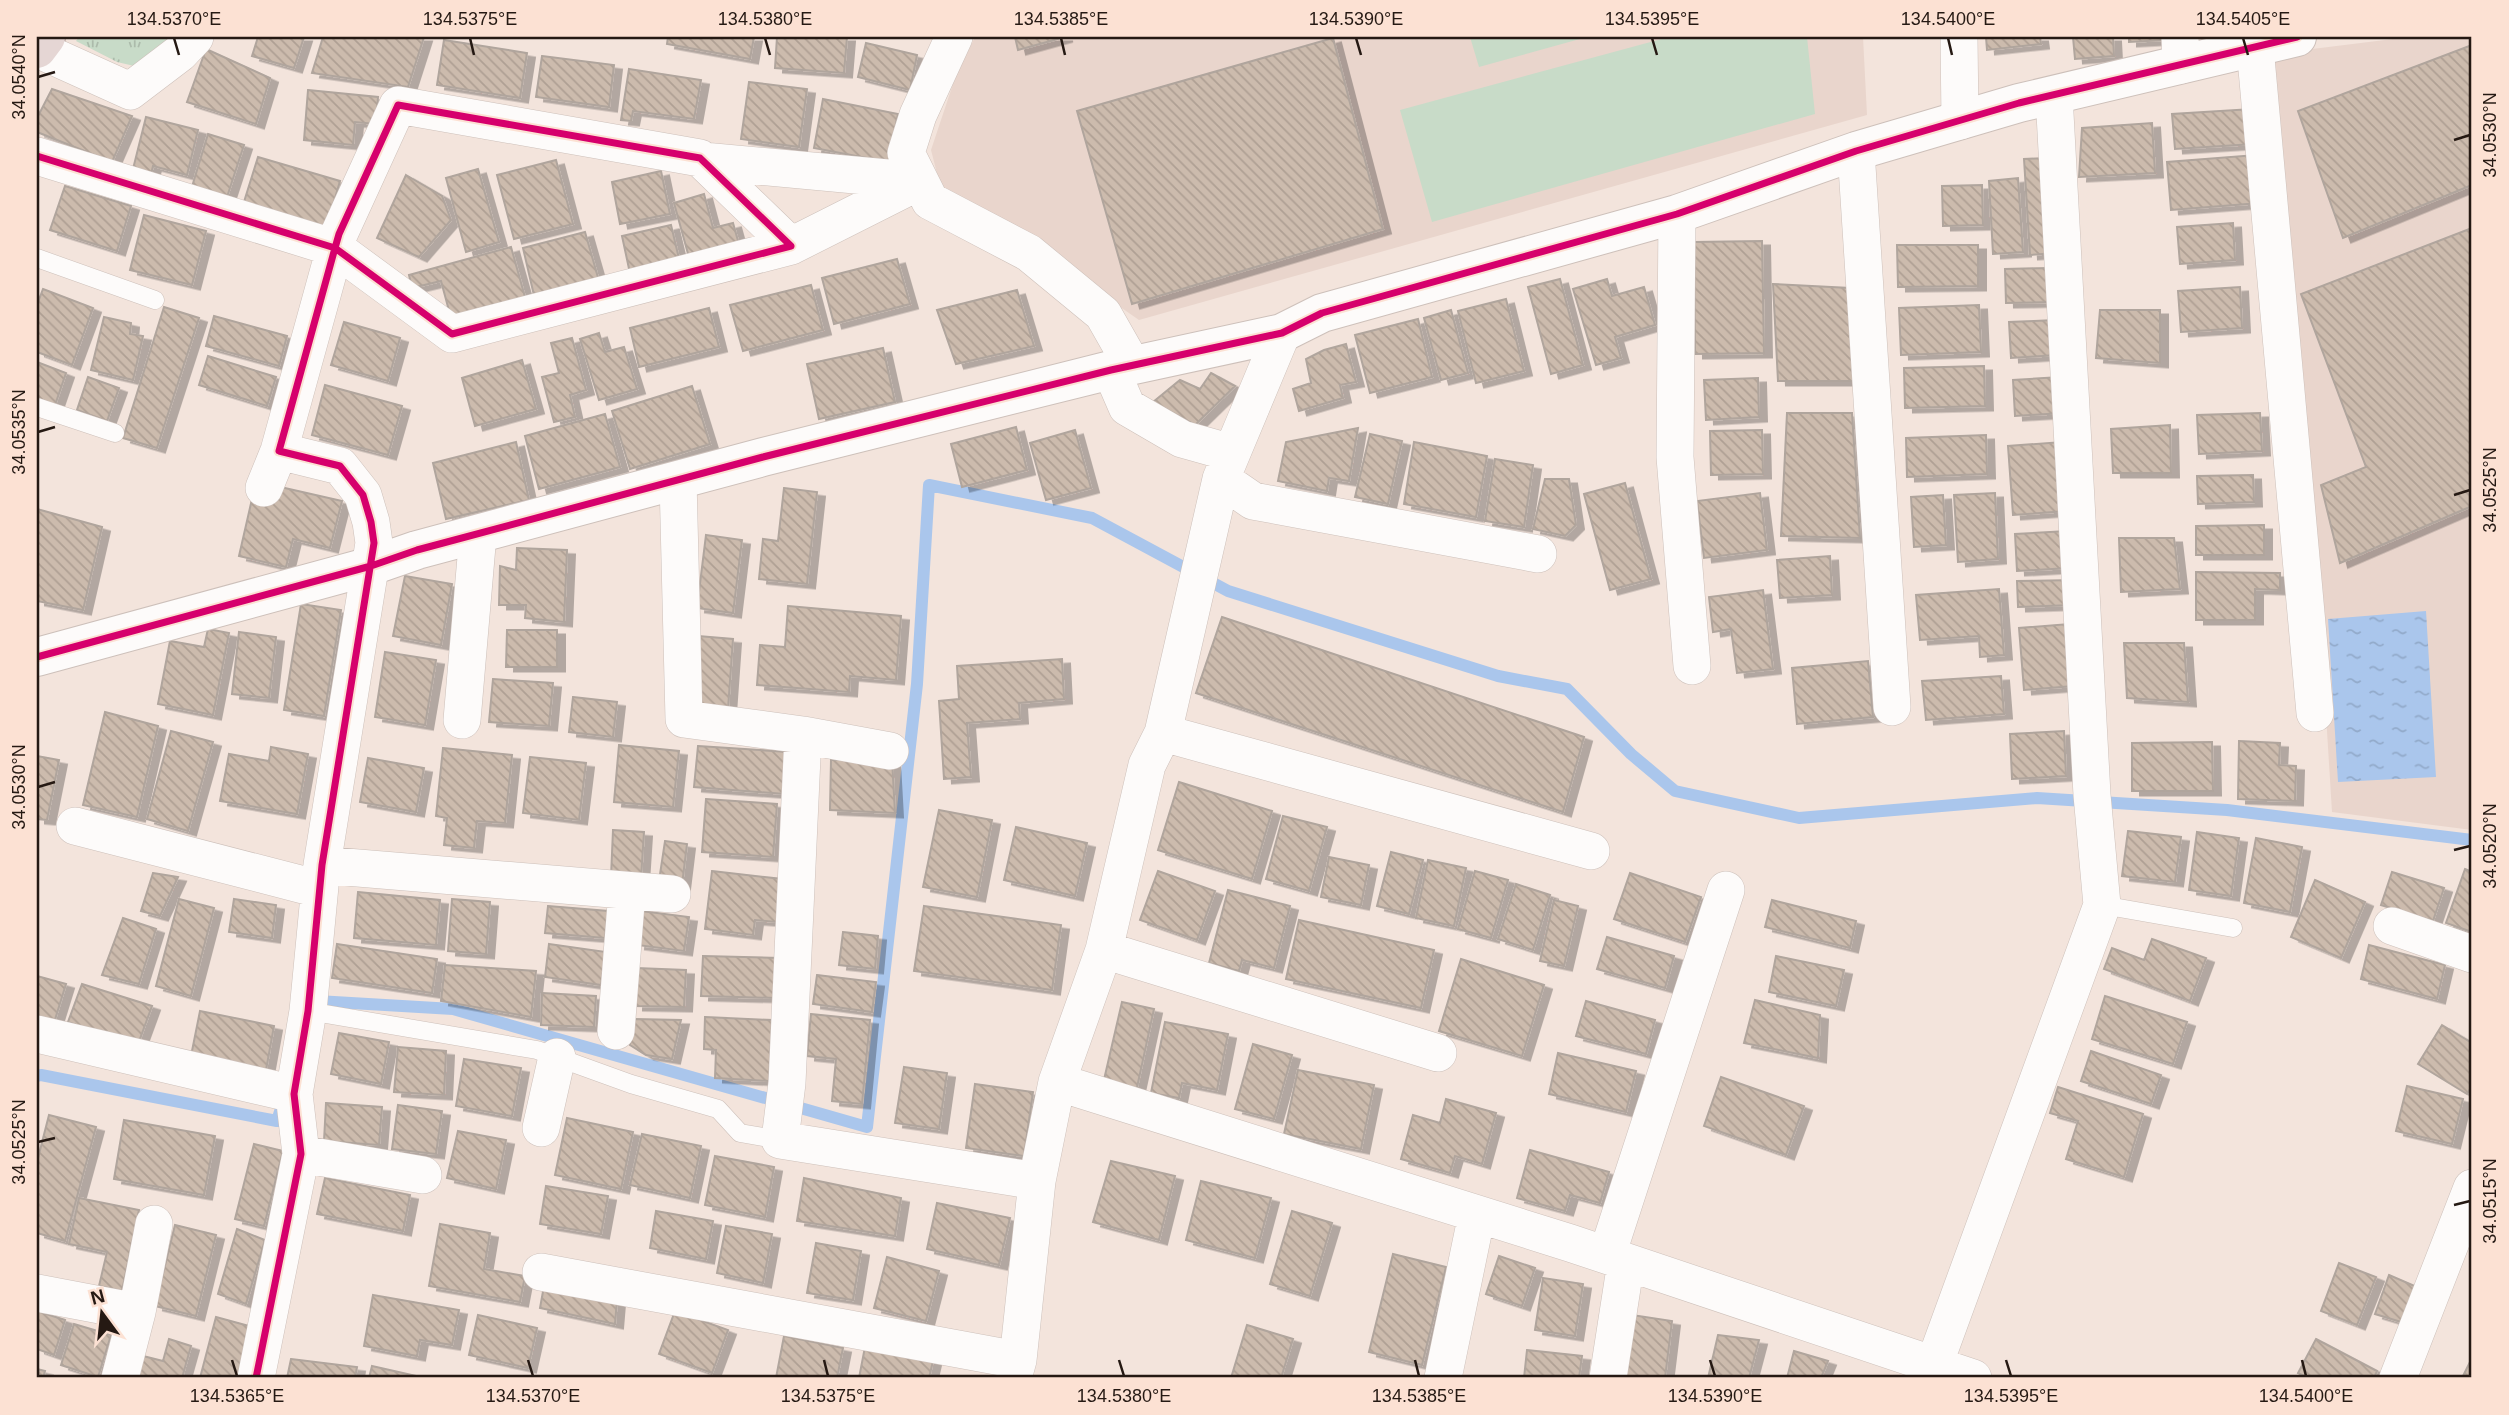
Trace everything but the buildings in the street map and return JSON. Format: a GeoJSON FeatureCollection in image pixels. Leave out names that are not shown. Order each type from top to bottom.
{"type":"FeatureCollection","features":[{"type":"Feature","properties":{"kind":"highway"},"geometry":{"type":"LineString","coordinates":[[37,49],[46,37]]}},
{"type":"Feature","properties":{"kind":"street"},"geometry":{"type":"LineString","coordinates":[[37,49],[130,90],[180,53],[195,37]]}},
{"type":"Feature","properties":{"kind":"street"},"geometry":{"type":"LineString","coordinates":[[954,37],[918,115],[906,153],[930,201],[1029,253],[1103,314],[1122,368],[1127,407],[1226,466],[1253,501],[1538,554]]}},
{"type":"Feature","properties":{"kind":"street"},"geometry":{"type":"LineString","coordinates":[[1959,37],[1960,121]]}},
{"type":"Feature","properties":{"kind":"street"},"geometry":{"type":"LineString","coordinates":[[37,657],[678,480],[1122,368],[1282,333],[1322,313],[1677,214],[1856,151],[2054,95],[2181,51],[2255,47],[2297,37]]}},
{"type":"Feature","properties":{"kind":"street"},"geometry":{"type":"LineString","coordinates":[[2255,47],[2315,713]]}},
{"type":"Feature","properties":{"kind":"street"},"geometry":{"type":"LineString","coordinates":[[1934,1365],[2102,905],[2092,795],[2054,95]]}},
{"type":"Feature","properties":{"kind":"street"},"geometry":{"type":"LineString","coordinates":[[264,488],[279,451],[339,234],[398,106],[700,158],[791,246]]}},
{"type":"Feature","properties":{"kind":"street"},"geometry":{"type":"LineString","coordinates":[[1856,151],[1892,707]]}},
{"type":"Feature","properties":{"kind":"street"},"geometry":{"type":"LineString","coordinates":[[37,156],[335,248],[452,334],[791,246],[920,181]]}},
{"type":"Feature","properties":{"kind":"street"},"geometry":{"type":"LineString","coordinates":[[703,162],[920,181]]}},
{"type":"Feature","properties":{"kind":"street"},"geometry":{"type":"LineString","coordinates":[[1677,214],[1675,457],[1692,666]]}},
{"type":"Feature","properties":{"kind":"street"},"geometry":{"type":"LineString","coordinates":[[541,1272],[1016,1369],[1037,1181],[1057,1082],[1104,950],[1147,765],[1163,733],[1226,466],[1282,333]]}},
{"type":"Feature","properties":{"kind":"street"},"geometry":{"type":"LineString","coordinates":[[256,1378],[301,1153],[294,1094],[307,1011],[320,877],[374,543],[363,495],[340,466],[279,451]]}},
{"type":"Feature","properties":{"kind":"street"},"geometry":{"type":"LineString","coordinates":[[678,480],[684,719],[803,735],[890,751]]}},
{"type":"Feature","properties":{"kind":"street"},"geometry":{"type":"LineString","coordinates":[[462,720],[478,534]]}},
{"type":"Feature","properties":{"kind":"street"},"geometry":{"type":"LineString","coordinates":[[1163,733],[1591,851]]}},
{"type":"Feature","properties":{"kind":"street"},"geometry":{"type":"LineString","coordinates":[[803,735],[788,1083],[780,1140],[1037,1181]]}},
{"type":"Feature","properties":{"kind":"street"},"geometry":{"type":"LineString","coordinates":[[75,826],[320,877],[672,894]]}},
{"type":"Feature","properties":{"kind":"street"},"geometry":{"type":"LineString","coordinates":[[1608,1378],[1617,1259],[1726,890]]}},
{"type":"Feature","properties":{"kind":"street"},"geometry":{"type":"LineString","coordinates":[[616,1031],[627,891]]}},
{"type":"Feature","properties":{"kind":"street"},"geometry":{"type":"LineString","coordinates":[[2392,926],[2472,954]]}},
{"type":"Feature","properties":{"kind":"street"},"geometry":{"type":"LineString","coordinates":[[1104,950],[1438,1053]]}},
{"type":"Feature","properties":{"kind":"street"},"geometry":{"type":"LineString","coordinates":[[37,1034],[294,1094]]}},
{"type":"Feature","properties":{"kind":"street"},"geometry":{"type":"LineString","coordinates":[[541,1128],[557,1057]]}},
{"type":"Feature","properties":{"kind":"street"},"geometry":{"type":"LineString","coordinates":[[1057,1082],[1617,1259],[1973,1378]]}},
{"type":"Feature","properties":{"kind":"street"},"geometry":{"type":"LineString","coordinates":[[301,1153],[423,1175]]}},
{"type":"Feature","properties":{"kind":"street"},"geometry":{"type":"LineString","coordinates":[[2398,1378],[2472,1188]]}},
{"type":"Feature","properties":{"kind":"street"},"geometry":{"type":"LineString","coordinates":[[1443,1378],[1477,1214]]}},
{"type":"Feature","properties":{"kind":"street"},"geometry":{"type":"LineString","coordinates":[[120,1378],[137,1312],[154,1224]]}},
{"type":"Feature","properties":{"kind":"street"},"geometry":{"type":"LineString","coordinates":[[37,1293],[137,1312]]}},
{"type":"Feature","properties":{"kind":"lane"},"geometry":{"type":"LineString","coordinates":[[37,258],[155,300]]}},
{"type":"Feature","properties":{"kind":"lane"},"geometry":{"type":"LineString","coordinates":[[37,407],[115,433]]}},
{"type":"Feature","properties":{"kind":"lane"},"geometry":{"type":"LineString","coordinates":[[2102,905],[2233,928]]}},
{"type":"Feature","properties":{"kind":"lane"},"geometry":{"type":"LineString","coordinates":[[307,1011],[537,1050],[631,1084],[718,1109],[740,1133],[780,1140]]}},
{"type":"Feature","properties":{"kind":"shaded area"},"geometry":{"type":"Polygon","coordinates":[[[975,37],[1863,37],[1867,115],[1139,320],[1034,247],[942,193],[931,150],[955,78],[975,37]]]}},
{"type":"Feature","properties":{"kind":"shaded area"},"geometry":{"type":"Polygon","coordinates":[[[2409,37],[2472,37],[2472,830],[2332,812],[2316,552],[2271,54],[2409,37]]]}},
{"type":"Feature","properties":{"kind":"green space"},"geometry":{"type":"Polygon","coordinates":[[[79,37],[169,37],[147,69],[117,62],[76,41],[79,37]]]}},
{"type":"Feature","properties":{"kind":"green space"},"geometry":{"type":"Polygon","coordinates":[[[1470,37],[1587,37],[1479,67],[1470,37]]]}},
{"type":"Feature","properties":{"kind":"green space"},"geometry":{"type":"Polygon","coordinates":[[[1669,37],[1807,37],[1815,114],[1432,222],[1400,110],[1669,37]]]}},
{"type":"Feature","properties":{"kind":"water"},"geometry":{"type":"Polygon","coordinates":[[[2426,611],[2436,777],[2338,782],[2328,619],[2426,611]]]}},
{"type":"Feature","properties":{"kind":"waterway"},"geometry":{"type":"LineString","coordinates":[[313,1005],[317,1001],[453,1009],[867,1127],[917,684],[929,485],[1092,518],[1228,591],[1498,676],[1567,689],[1631,754],[1675,791],[1799,818],[2037,798],[2227,810],[2472,840]]}},
{"type":"Feature","properties":{"kind":"waterway"},"geometry":{"type":"LineString","coordinates":[[37,1076],[277,1121],[283,1102]]}},
{"type":"Feature","properties":{"kind":"cycle path"},"geometry":{"type":"LineString","coordinates":[[37,657],[371,566],[417,550],[763,457],[1111,370],[1282,333],[1322,313],[1677,214],[1856,151],[2019,103],[2297,37]]}},
{"type":"Feature","properties":{"kind":"cycle path"},"geometry":{"type":"LineString","coordinates":[[37,156],[335,248],[452,334],[791,246],[700,158],[398,105],[339,234],[335,248],[279,451],[340,466],[363,495],[374,543],[322,865],[308,1011],[294,1094],[301,1154],[256,1378]]}}]}
